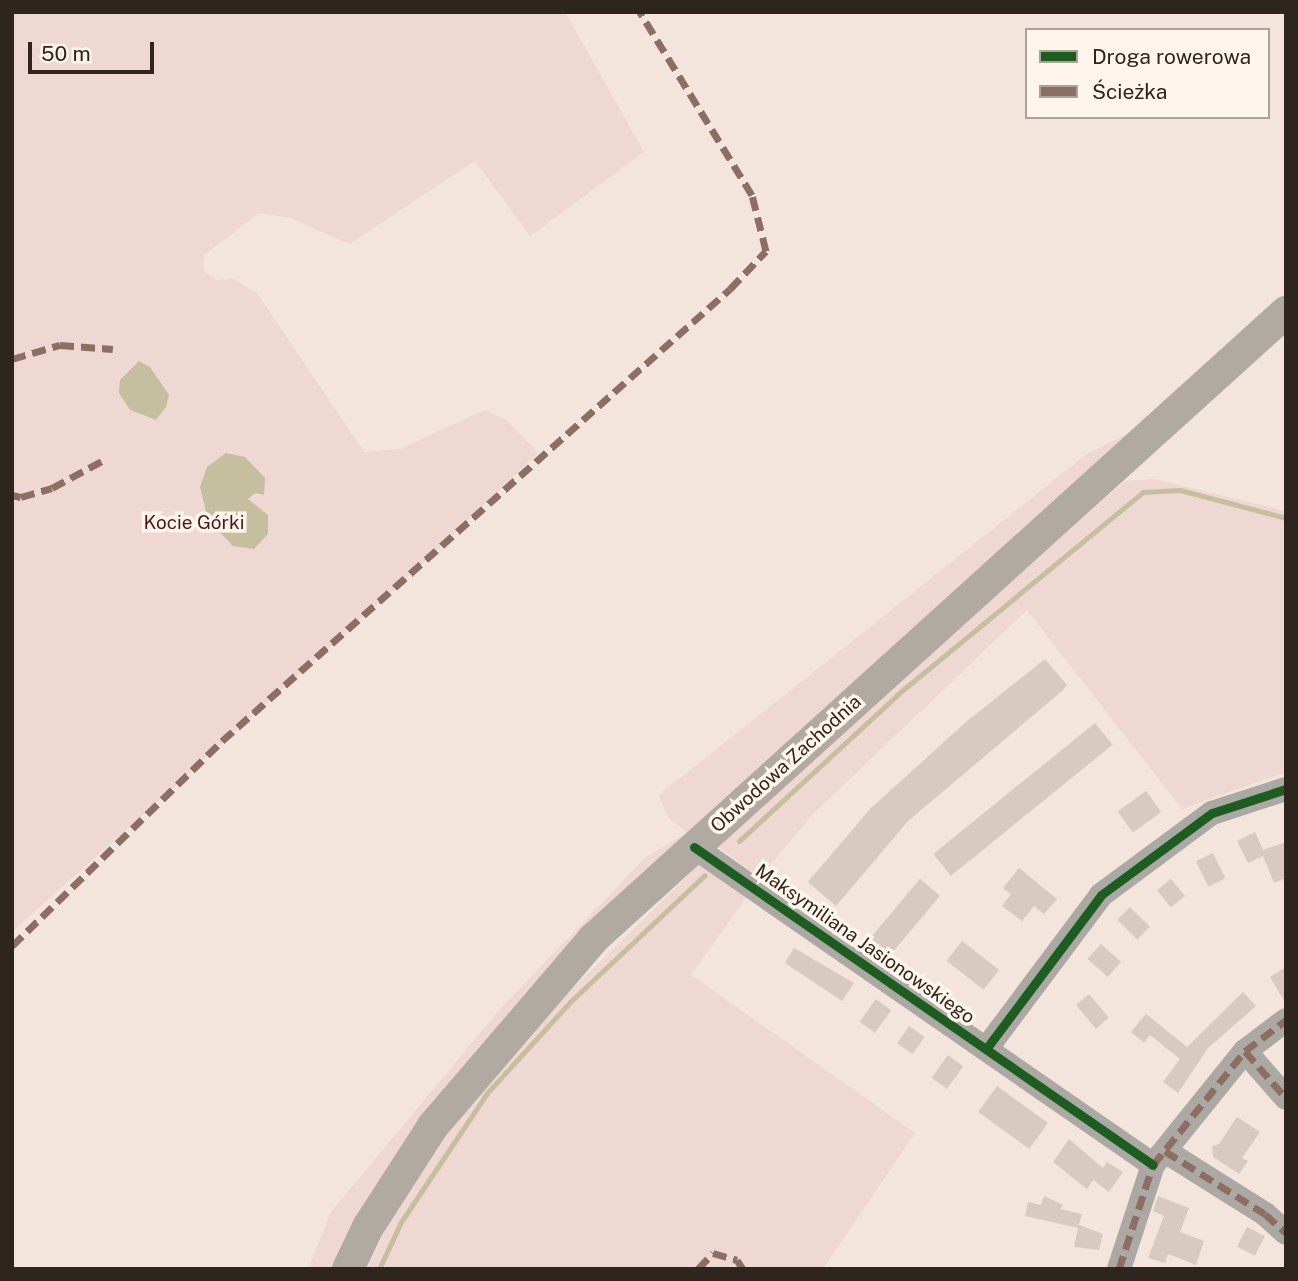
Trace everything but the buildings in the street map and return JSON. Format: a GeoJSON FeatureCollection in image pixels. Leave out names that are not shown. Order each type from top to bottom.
{"type":"FeatureCollection","features":[{"type":"Feature","properties":{"kind":"main road","name":"Obwodowa Zachodnia"},"geometry":{"type":"LineString","coordinates":[[348,1269],[368,1227],[433,1126],[491,1054],[593,939],[1286,312]]}},
{"type":"Feature","properties":{"kind":"street"},"geometry":{"type":"LineString","coordinates":[[986,1049],[1101,895],[1212,813],[1286,789]]}},
{"type":"Feature","properties":{"kind":"street","name":"Maksymiliana Jasionowskiego"},"geometry":{"type":"LineString","coordinates":[[694,847],[986,1049],[1159,1158],[1265,1214],[1286,1233]]}},
{"type":"Feature","properties":{"kind":"street"},"geometry":{"type":"LineString","coordinates":[[1119,1269],[1159,1158],[1245,1051],[1286,1020]]}},
{"type":"Feature","properties":{"kind":"street"},"geometry":{"type":"LineString","coordinates":[[1245,1051],[1286,1098]]}},
{"type":"Feature","properties":{"kind":"green space","name":"Kocie Górki"},"geometry":{"type":"Polygon","coordinates":[[[12,12],[565,12],[644,152],[530,236],[475,161],[349,244],[290,218],[259,213],[204,255],[203,270],[216,280],[233,279],[257,293],[364,452],[400,449],[485,410],[508,421],[538,453],[430,557],[12,932],[12,12]]]}},
{"type":"Feature","properties":{"kind":"green space"},"geometry":{"type":"Polygon","coordinates":[[[1136,430],[688,833],[335,1269],[308,1269],[331,1212],[500,1009],[646,857],[687,833],[667,816],[659,795],[1087,454],[1136,430]]]}},
{"type":"Feature","properties":{"kind":"green space"},"geometry":{"type":"Polygon","coordinates":[[[1154,479],[1286,511],[1286,772],[1182,809],[1027,610],[814,813],[760,877],[715,845],[1125,481],[1154,479]]]}},
{"type":"Feature","properties":{"kind":"green space"},"geometry":{"type":"Polygon","coordinates":[[[700,864],[748,895],[691,975],[915,1133],[823,1269],[367,1269],[389,1222],[474,1095],[570,991],[700,864]]]}},
{"type":"Feature","properties":{"kind":"shaded area"},"geometry":{"type":"Polygon","coordinates":[[[139,361],[150,367],[169,395],[166,407],[156,420],[130,410],[119,393],[120,380],[139,361]]]}},
{"type":"Feature","properties":{"kind":"shaded area"},"geometry":{"type":"Polygon","coordinates":[[[226,453],[245,457],[265,478],[264,495],[255,493],[248,499],[268,515],[268,534],[254,549],[233,546],[208,520],[200,487],[207,467],[226,453]]]}},
{"type":"Feature","properties":{"kind":"waterway"},"geometry":{"type":"LineString","coordinates":[[739,841],[904,689],[1143,492],[1180,490],[1286,518]]}},
{"type":"Feature","properties":{"kind":"waterway"},"geometry":{"type":"LineString","coordinates":[[379,1269],[401,1222],[487,1093],[570,1002],[705,875]]}},
{"type":"Feature","properties":{"kind":"marked path"},"geometry":{"type":"LineString","coordinates":[[12,946],[222,741],[730,289],[766,251],[752,195],[640,12]]}},
{"type":"Feature","properties":{"kind":"marked path"},"geometry":{"type":"LineString","coordinates":[[12,359],[60,345],[113,349]]}},
{"type":"Feature","properties":{"kind":"marked path"},"geometry":{"type":"LineString","coordinates":[[12,495],[21,497],[52,488],[102,461]]}},
{"type":"Feature","properties":{"kind":"marked path"},"geometry":{"type":"LineString","coordinates":[[1119,1269],[1153,1165],[1245,1051],[1286,1020]]}},
{"type":"Feature","properties":{"kind":"marked path"},"geometry":{"type":"LineString","coordinates":[[1245,1051],[1286,1098]]}},
{"type":"Feature","properties":{"kind":"marked path"},"geometry":{"type":"LineString","coordinates":[[1165,1151],[1265,1214],[1286,1233]]}},
{"type":"Feature","properties":{"kind":"marked path"},"geometry":{"type":"LineString","coordinates":[[698,1269],[713,1253],[737,1260],[743,1269]]}},
{"type":"Feature","properties":{"kind":"cycle path"},"geometry":{"type":"LineString","coordinates":[[986,1049],[1101,895],[1212,813],[1286,789]]}},
{"type":"Feature","properties":{"kind":"cycle path"},"geometry":{"type":"LineString","coordinates":[[694,847],[1153,1165]]}}]}
